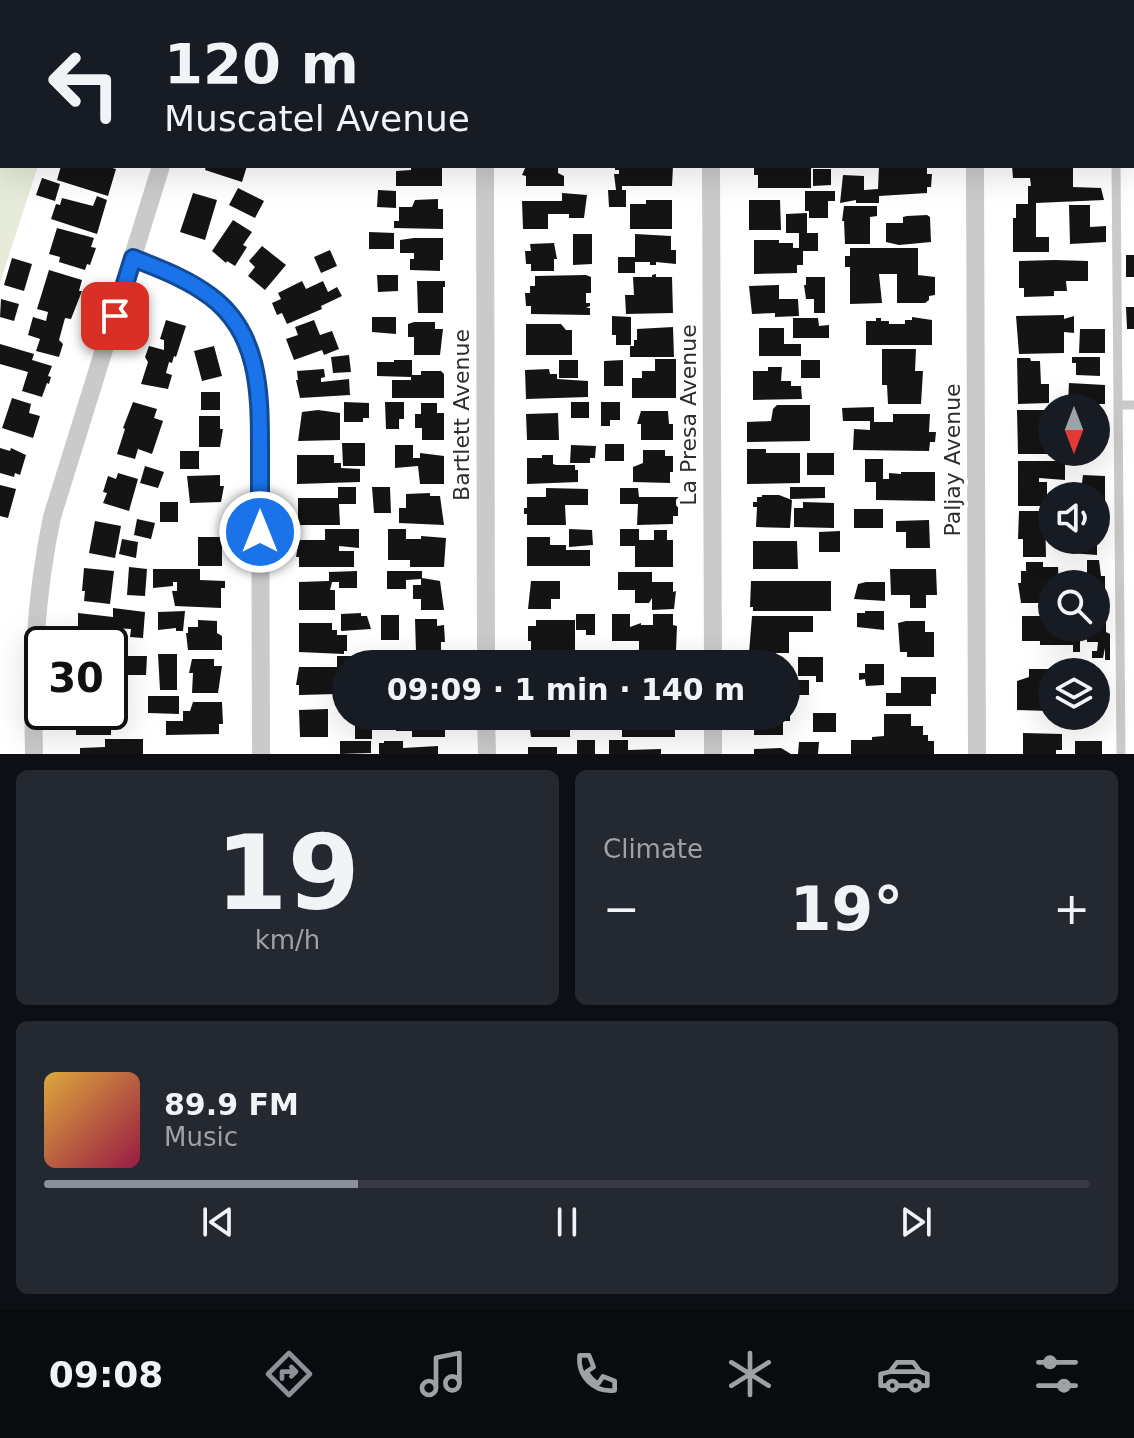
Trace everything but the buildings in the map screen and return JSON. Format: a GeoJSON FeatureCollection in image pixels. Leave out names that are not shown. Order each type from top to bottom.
{"type":"FeatureCollection","features":[{"type":"Feature","properties":{"kind":"street"},"geometry":{"type":"LineString","coordinates":[[34,754],[35,618],[41,567],[52,517],[160,168]]}},
{"type":"Feature","properties":{"kind":"street","name":"Bartlett Avenue"},"geometry":{"type":"LineString","coordinates":[[485,168],[486,650]]}},
{"type":"Feature","properties":{"kind":"street","name":"La Presa Avenue"},"geometry":{"type":"LineString","coordinates":[[711,168],[713,650]]}},
{"type":"Feature","properties":{"kind":"street","name":"Paljay Avenue"},"geometry":{"type":"LineString","coordinates":[[975,168],[977,754]]}},
{"type":"Feature","properties":{"kind":"street"},"geometry":{"type":"LineString","coordinates":[[133,258],[180,276],[212,297],[233,318],[247,342],[257,370],[260,405],[261,754]]}},
{"type":"Feature","properties":{"kind":"street"},"geometry":{"type":"LineString","coordinates":[[486,730],[487,754]]}},
{"type":"Feature","properties":{"kind":"street"},"geometry":{"type":"LineString","coordinates":[[713,730],[713,754]]}},
{"type":"Feature","properties":{"kind":"lane"},"geometry":{"type":"LineString","coordinates":[[1116,168],[1121,754]]}},
{"type":"Feature","properties":{"kind":"lane"},"geometry":{"type":"LineString","coordinates":[[1119,405],[1134,405]]}},
{"type":"Feature","properties":{"kind":"green space"},"geometry":{"type":"Polygon","coordinates":[[[0,168],[37,168],[0,283],[0,168]]]}},
{"type":"Feature","properties":{"kind":"route"},"geometry":{"type":"LineString","coordinates":[[115,316],[133,258],[180,276],[212,297],[233,318],[247,342],[257,370],[260,532]]}}]}
